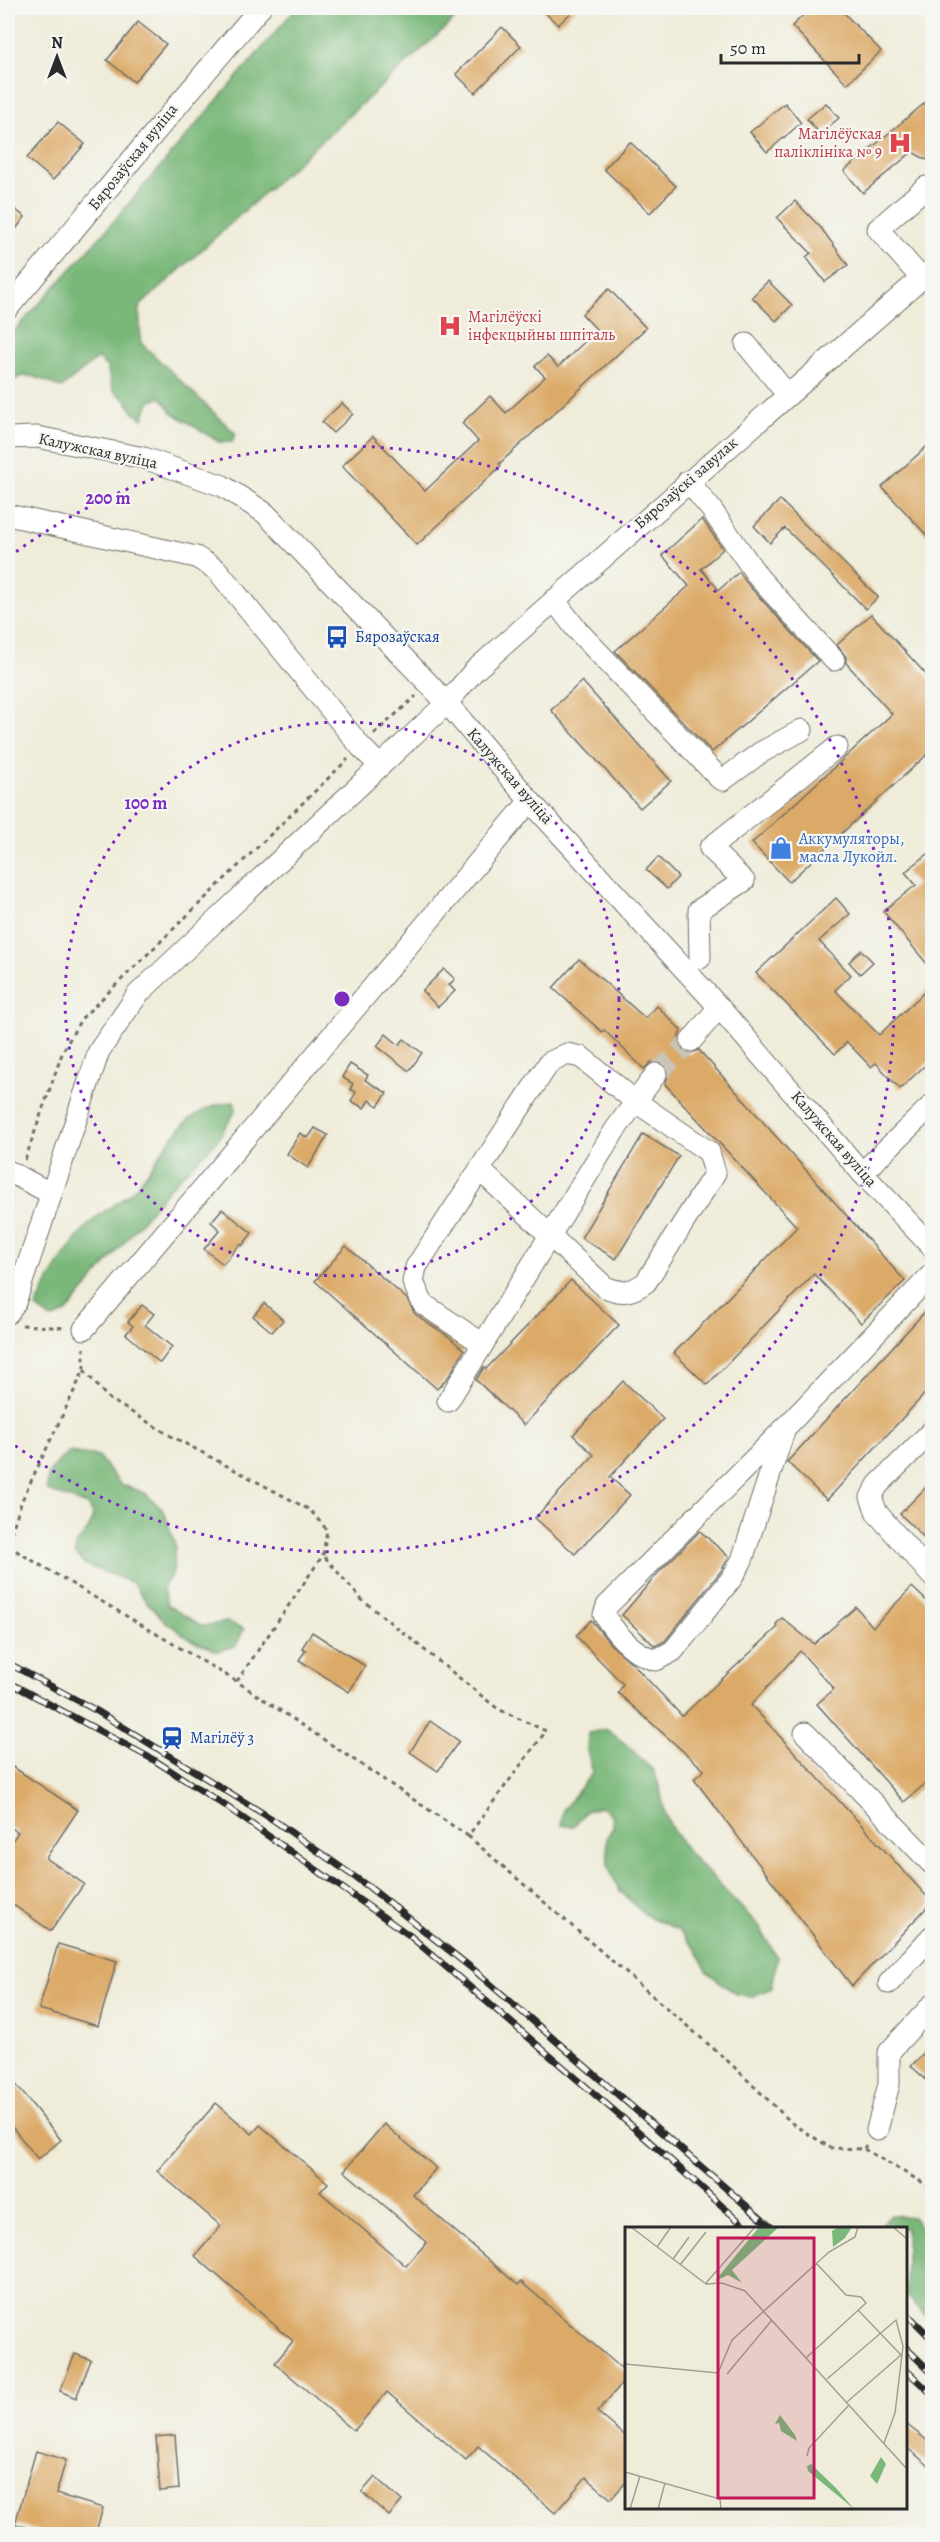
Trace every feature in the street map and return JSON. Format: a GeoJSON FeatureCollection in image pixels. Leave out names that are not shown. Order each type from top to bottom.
{"type":"FeatureCollection","features":[{"type":"Feature","properties":{"kind":"street","name":"Бярозаўская вуліца"},"geometry":{"type":"LineString","coordinates":[[8,308],[140,147],[260,8]]}},
{"type":"Feature","properties":{"kind":"street"},"geometry":{"type":"LineString","coordinates":[[926,187],[878,228],[927,273]]}},
{"type":"Feature","properties":{"kind":"street","name":"Бярозаўскі завулак"},"geometry":{"type":"LineString","coordinates":[[13,1319],[15,1303],[50,1193],[99,1051],[138,994],[447,703],[474,671],[927,273]]}},
{"type":"Feature","properties":{"kind":"street"},"geometry":{"type":"LineString","coordinates":[[746,344],[787,394]]}},
{"type":"Feature","properties":{"kind":"street","name":"Калужская вуліца"},"geometry":{"type":"LineString","coordinates":[[8,438],[37,437],[144,458],[223,486],[265,513],[447,703],[530,801],[719,1007],[862,1173],[933,1247]]}},
{"type":"Feature","properties":{"kind":"street"},"geometry":{"type":"LineString","coordinates":[[688,481],[711,509],[759,578],[834,660]]}},
{"type":"Feature","properties":{"kind":"street"},"geometry":{"type":"LineString","coordinates":[[8,515],[196,557],[217,570],[360,747],[380,766]]}},
{"type":"Feature","properties":{"kind":"street"},"geometry":{"type":"LineString","coordinates":[[554,600],[577,630],[719,778],[723,780],[760,753],[802,730]]}},
{"type":"Feature","properties":{"kind":"street"},"geometry":{"type":"LineString","coordinates":[[700,958],[699,910],[744,881],[710,848],[837,747]]}},
{"type":"Feature","properties":{"kind":"street"},"geometry":{"type":"LineString","coordinates":[[84,1329],[530,801]]}},
{"type":"Feature","properties":{"kind":"street"},"geometry":{"type":"LineString","coordinates":[[691,1041],[719,1007]]}},
{"type":"Feature","properties":{"kind":"street"},"geometry":{"type":"LineString","coordinates":[[480,1170],[604,1287],[620,1293],[636,1290],[646,1282],[715,1173],[709,1152],[634,1101],[581,1057],[567,1054],[549,1063],[416,1267],[413,1282],[423,1304],[483,1344]]}},
{"type":"Feature","properties":{"kind":"street"},"geometry":{"type":"LineString","coordinates":[[448,1401],[634,1101],[657,1074]]}},
{"type":"Feature","properties":{"kind":"street"},"geometry":{"type":"LineString","coordinates":[[862,1173],[933,1105]]}},
{"type":"Feature","properties":{"kind":"street"},"geometry":{"type":"LineString","coordinates":[[8,1171],[50,1193]]}},
{"type":"Feature","properties":{"kind":"street"},"geometry":{"type":"LineString","coordinates":[[785,1428],[742,1560],[732,1578],[673,1651],[656,1660],[642,1656],[611,1626],[604,1615],[607,1606],[785,1428],[933,1274]]}},
{"type":"Feature","properties":{"kind":"street"},"geometry":{"type":"LineString","coordinates":[[933,1431],[878,1485],[872,1497],[877,1513],[933,1576]]}},
{"type":"Feature","properties":{"kind":"street"},"geometry":{"type":"LineString","coordinates":[[805,1732],[932,1868]]}},
{"type":"Feature","properties":{"kind":"street"},"geometry":{"type":"LineString","coordinates":[[889,1983],[933,1936]]}},
{"type":"Feature","properties":{"kind":"street"},"geometry":{"type":"LineString","coordinates":[[877,2130],[889,2084],[889,2052],[933,2005]]}},
{"type":"Feature","properties":{"kind":"path"},"geometry":{"type":"LineString","coordinates":[[13,1319],[84,1329],[84,1370],[22,1500],[8,1544],[236,1681],[468,1836],[730,2063],[794,2125],[831,2148],[864,2149],[933,2188]]}},
{"type":"Feature","properties":{"kind":"path"},"geometry":{"type":"LineString","coordinates":[[84,1370],[108,1398],[171,1436],[310,1510],[327,1530],[323,1555],[236,1681]]}},
{"type":"Feature","properties":{"kind":"path"},"geometry":{"type":"LineString","coordinates":[[323,1555],[361,1599],[498,1709],[546,1731],[468,1836]]}},
{"type":"Feature","properties":{"kind":"path"},"geometry":{"type":"LineString","coordinates":[[864,2149],[877,2130]]}},
{"type":"Feature","properties":{"kind":"green space"},"geometry":{"type":"Polygon","coordinates":[[[296,8],[467,8],[139,307],[141,343],[236,434],[232,442],[219,442],[173,413],[161,397],[149,402],[143,419],[133,412],[127,401],[113,390],[107,367],[98,358],[61,388],[41,379],[27,376],[20,377],[8,385],[8,338],[102,235],[296,8]]]}},
{"type":"Feature","properties":{"kind":"green space"},"geometry":{"type":"Polygon","coordinates":[[[234,1102],[236,1110],[216,1142],[169,1188],[66,1313],[51,1319],[36,1308],[58,1265],[72,1244],[92,1221],[134,1189],[186,1122],[215,1106],[234,1102]]]}},
{"type":"Feature","properties":{"kind":"green space"},"geometry":{"type":"Polygon","coordinates":[[[69,1452],[98,1456],[120,1484],[145,1493],[164,1511],[175,1545],[173,1572],[163,1588],[167,1605],[202,1626],[228,1622],[244,1629],[236,1646],[218,1651],[193,1641],[166,1622],[145,1600],[133,1583],[84,1564],[75,1554],[76,1544],[88,1530],[93,1516],[87,1505],[48,1491],[47,1485],[52,1469],[69,1452]]]}},
{"type":"Feature","properties":{"kind":"green space"},"geometry":{"type":"Polygon","coordinates":[[[606,1729],[654,1771],[665,1814],[672,1829],[687,1851],[758,1925],[777,1957],[772,1988],[751,1997],[734,1993],[707,1971],[696,1950],[678,1930],[644,1914],[619,1890],[608,1866],[607,1837],[613,1827],[612,1816],[600,1806],[586,1811],[573,1827],[561,1825],[563,1810],[593,1772],[587,1751],[588,1733],[606,1729]]]}},
{"type":"Feature","properties":{"kind":"green space"},"geometry":{"type":"Polygon","coordinates":[[[890,2215],[913,2217],[932,2250],[932,2322],[907,2296],[907,2227],[879,2227],[890,2215]]]}},
{"type":"Feature","properties":{"kind":"building"},"geometry":{"type":"Polygon","coordinates":[[[540,8],[576,8],[558,25],[540,8]]]}},
{"type":"Feature","properties":{"kind":"building"},"geometry":{"type":"Polygon","coordinates":[[[811,8],[839,8],[881,51],[847,84],[792,26],[811,8]]]}},
{"type":"Feature","properties":{"kind":"building"},"geometry":{"type":"Polygon","coordinates":[[[138,22],[166,44],[134,82],[107,60],[138,22]]]}},
{"type":"Feature","properties":{"kind":"building"},"geometry":{"type":"Polygon","coordinates":[[[502,27],[521,46],[475,93],[456,74],[502,27]]]}},
{"type":"Feature","properties":{"kind":"building","name":"Магілёўская паліклініка № 9"},"geometry":{"type":"Polygon","coordinates":[[[933,96],[933,163],[912,152],[863,193],[844,171],[933,96]]]}},
{"type":"Feature","properties":{"kind":"building"},"geometry":{"type":"Polygon","coordinates":[[[785,103],[801,123],[767,152],[750,132],[785,103]]]}},
{"type":"Feature","properties":{"kind":"building"},"geometry":{"type":"Polygon","coordinates":[[[826,103],[839,118],[820,134],[807,119],[826,103]]]}},
{"type":"Feature","properties":{"kind":"building"},"geometry":{"type":"Polygon","coordinates":[[[58,122],[85,144],[53,180],[27,158],[58,122]]]}},
{"type":"Feature","properties":{"kind":"building"},"geometry":{"type":"Polygon","coordinates":[[[630,142],[676,186],[650,213],[604,169],[630,142]]]}},
{"type":"Feature","properties":{"kind":"building"},"geometry":{"type":"Polygon","coordinates":[[[795,201],[821,228],[848,265],[825,282],[806,257],[811,253],[777,218],[795,201]]]}},
{"type":"Feature","properties":{"kind":"building"},"geometry":{"type":"Polygon","coordinates":[[[8,204],[25,217],[8,240],[8,204]]]}},
{"type":"Feature","properties":{"kind":"building"},"geometry":{"type":"Polygon","coordinates":[[[768,281],[792,305],[776,321],[752,297],[768,281]]]}},
{"type":"Feature","properties":{"kind":"building"},"geometry":{"type":"Polygon","coordinates":[[[609,289],[646,328],[499,464],[501,466],[417,545],[342,466],[373,436],[425,491],[478,441],[462,423],[490,396],[506,413],[545,377],[535,366],[547,356],[558,367],[597,330],[582,314],[609,289]]]}},
{"type":"Feature","properties":{"kind":"building"},"geometry":{"type":"Polygon","coordinates":[[[342,403],[353,414],[333,433],[322,422],[342,403]]]}},
{"type":"Feature","properties":{"kind":"building"},"geometry":{"type":"Polygon","coordinates":[[[933,441],[933,542],[882,487],[933,441]]]}},
{"type":"Feature","properties":{"kind":"building"},"geometry":{"type":"Polygon","coordinates":[[[780,500],[878,597],[866,609],[785,528],[770,543],[754,526],[780,500]]]}},
{"type":"Feature","properties":{"kind":"building"},"geometry":{"type":"Polygon","coordinates":[[[702,519],[723,549],[701,569],[719,590],[739,572],[818,661],[712,752],[615,651],[689,586],[662,555],[702,519]]]}},
{"type":"Feature","properties":{"kind":"building"},"geometry":{"type":"Polygon","coordinates":[[[871,614],[933,682],[933,749],[789,882],[752,843],[892,714],[846,663],[846,657],[837,645],[871,614]]]}},
{"type":"Feature","properties":{"kind":"building"},"geometry":{"type":"Polygon","coordinates":[[[582,681],[671,781],[640,808],[551,710],[582,681]]]}},
{"type":"Feature","properties":{"kind":"building"},"geometry":{"type":"Polygon","coordinates":[[[933,850],[933,971],[883,911],[916,885],[905,872],[933,850]]]}},
{"type":"Feature","properties":{"kind":"building"},"geometry":{"type":"Polygon","coordinates":[[[658,857],[678,877],[667,889],[646,870],[658,857]]]}},
{"type":"Feature","properties":{"kind":"building"},"geometry":{"type":"Polygon","coordinates":[[[836,898],[850,914],[819,941],[851,975],[835,990],[879,1035],[933,984],[933,1058],[900,1089],[876,1063],[871,1067],[847,1042],[835,1054],[756,973],[836,898]]]}},
{"type":"Feature","properties":{"kind":"building"},"geometry":{"type":"Polygon","coordinates":[[[861,950],[873,962],[860,974],[849,962],[861,950]]]}},
{"type":"Feature","properties":{"kind":"building"},"geometry":{"type":"Polygon","coordinates":[[[579,959],[645,1018],[657,1006],[681,1030],[678,1039],[682,1050],[689,1054],[699,1050],[905,1281],[861,1323],[814,1274],[707,1385],[674,1353],[797,1227],[665,1084],[669,1075],[664,1064],[651,1062],[644,1069],[604,1030],[602,1032],[553,988],[579,959]]]}},
{"type":"Feature","properties":{"kind":"building"},"geometry":{"type":"Polygon","coordinates":[[[444,969],[455,979],[449,985],[455,991],[438,1007],[422,991],[444,969]]]}},
{"type":"Feature","properties":{"kind":"building"},"geometry":{"type":"Polygon","coordinates":[[[386,1034],[399,1045],[404,1039],[422,1053],[409,1071],[377,1046],[386,1034]]]}},
{"type":"Feature","properties":{"kind":"building"},"geometry":{"type":"Polygon","coordinates":[[[350,1064],[368,1075],[365,1080],[387,1093],[378,1106],[369,1100],[364,1108],[351,1101],[356,1092],[350,1089],[353,1084],[342,1077],[350,1064]]]}},
{"type":"Feature","properties":{"kind":"building"},"geometry":{"type":"Polygon","coordinates":[[[315,1128],[328,1135],[308,1168],[287,1154],[300,1133],[308,1138],[315,1128]]]}},
{"type":"Feature","properties":{"kind":"building"},"geometry":{"type":"Polygon","coordinates":[[[643,1134],[679,1156],[616,1259],[581,1238],[643,1134]]]}},
{"type":"Feature","properties":{"kind":"building"},"geometry":{"type":"Polygon","coordinates":[[[222,1209],[252,1233],[223,1264],[204,1249],[220,1230],[211,1222],[222,1209]]]}},
{"type":"Feature","properties":{"kind":"building"},"geometry":{"type":"Polygon","coordinates":[[[346,1246],[407,1299],[415,1314],[464,1350],[449,1376],[437,1389],[315,1281],[346,1246]]]}},
{"type":"Feature","properties":{"kind":"building"},"geometry":{"type":"Polygon","coordinates":[[[571,1280],[619,1325],[524,1425],[476,1380],[484,1367],[486,1369],[571,1280]]]}},
{"type":"Feature","properties":{"kind":"building"},"geometry":{"type":"Polygon","coordinates":[[[264,1303],[283,1320],[272,1332],[253,1316],[264,1303]]]}},
{"type":"Feature","properties":{"kind":"building"},"geometry":{"type":"Polygon","coordinates":[[[933,1303],[933,1385],[827,1500],[787,1462],[933,1303]]]}},
{"type":"Feature","properties":{"kind":"building"},"geometry":{"type":"Polygon","coordinates":[[[142,1305],[154,1314],[145,1325],[172,1347],[160,1363],[126,1334],[133,1326],[128,1322],[142,1305]]]}},
{"type":"Feature","properties":{"kind":"building"},"geometry":{"type":"Polygon","coordinates":[[[623,1381],[663,1419],[610,1477],[630,1495],[575,1554],[535,1518],[594,1455],[573,1435],[623,1381]]]}},
{"type":"Feature","properties":{"kind":"building"},"geometry":{"type":"Polygon","coordinates":[[[933,1480],[933,1546],[900,1514],[933,1480]]]}},
{"type":"Feature","properties":{"kind":"building"},"geometry":{"type":"Polygon","coordinates":[[[700,1531],[729,1557],[721,1571],[665,1641],[655,1646],[622,1615],[659,1572],[700,1531]]]}},
{"type":"Feature","properties":{"kind":"building"},"geometry":{"type":"Polygon","coordinates":[[[912,1587],[933,1607],[933,1777],[904,1802],[817,1704],[834,1689],[800,1651],[751,1705],[932,1902],[852,1986],[694,1779],[704,1770],[618,1693],[623,1684],[576,1636],[591,1620],[611,1645],[631,1662],[682,1716],[778,1627],[776,1624],[782,1618],[814,1644],[856,1607],[873,1627],[912,1587]]]}},
{"type":"Feature","properties":{"kind":"building"},"geometry":{"type":"Polygon","coordinates":[[[312,1632],[365,1666],[349,1692],[299,1660],[306,1650],[302,1648],[312,1632]]]}},
{"type":"Feature","properties":{"kind":"building"},"geometry":{"type":"Polygon","coordinates":[[[430,1721],[459,1741],[438,1771],[410,1752],[430,1721]]]}},
{"type":"Feature","properties":{"kind":"building"},"geometry":{"type":"Polygon","coordinates":[[[13,1767],[78,1810],[46,1858],[84,1884],[51,1931],[8,1901],[8,1847],[18,1832],[8,1826],[8,1776],[13,1767]]]}},
{"type":"Feature","properties":{"kind":"building"},"geometry":{"type":"Polygon","coordinates":[[[58,1944],[117,1961],[98,2026],[39,2009],[58,1944]]]}},
{"type":"Feature","properties":{"kind":"building"},"geometry":{"type":"Polygon","coordinates":[[[933,2044],[933,2086],[911,2066],[933,2044]]]}},
{"type":"Feature","properties":{"kind":"building"},"geometry":{"type":"Polygon","coordinates":[[[8,2075],[61,2140],[38,2159],[8,2122],[8,2075]]]}},
{"type":"Feature","properties":{"kind":"building"},"geometry":{"type":"Polygon","coordinates":[[[216,2103],[252,2134],[260,2125],[328,2183],[320,2192],[406,2266],[427,2242],[344,2171],[384,2124],[436,2168],[413,2195],[518,2285],[521,2282],[625,2371],[625,2380],[597,2412],[625,2435],[625,2483],[611,2499],[586,2477],[555,2513],[478,2446],[466,2460],[387,2392],[354,2431],[275,2363],[293,2341],[195,2256],[221,2226],[157,2171],[216,2103]]]}},
{"type":"Feature","properties":{"kind":"building"},"geometry":{"type":"Polygon","coordinates":[[[75,2354],[91,2360],[76,2398],[60,2391],[75,2354]]]}},
{"type":"Feature","properties":{"kind":"building"},"geometry":{"type":"Polygon","coordinates":[[[907,2425],[933,2445],[933,2469],[907,2448],[907,2425]]]}},
{"type":"Feature","properties":{"kind":"building"},"geometry":{"type":"Polygon","coordinates":[[[175,2435],[179,2489],[160,2491],[156,2437],[175,2435]]]}},
{"type":"Feature","properties":{"kind":"building"},"geometry":{"type":"Polygon","coordinates":[[[36,2451],[66,2460],[56,2494],[103,2508],[95,2535],[51,2535],[15,2524],[36,2451]]]}},
{"type":"Feature","properties":{"kind":"building"},"geometry":{"type":"Polygon","coordinates":[[[375,2477],[402,2501],[389,2516],[362,2492],[375,2477]]]}},
{"type":"Feature","properties":{"kind":"tunnel"},"geometry":{"type":"LineString","coordinates":[[656,1074],[691,1041]]}},
{"type":"Feature","properties":{"kind":"railway"},"geometry":{"type":"LineString","coordinates":[[8,1663],[97,1711],[272,1819],[369,1887],[474,1970],[771,2227]]}},
{"type":"Feature","properties":{"kind":"railway"},"geometry":{"type":"LineString","coordinates":[[8,1682],[154,1760],[227,1807],[409,1935],[746,2227]]}},
{"type":"Feature","properties":{"kind":"railway"},"geometry":{"type":"LineString","coordinates":[[907,2314],[932,2339]]}},
{"type":"Feature","properties":{"kind":"railway"},"geometry":{"type":"LineString","coordinates":[[907,2349],[932,2373]]}},
{"type":"Feature","properties":{"kind":"railway"},"geometry":{"type":"LineString","coordinates":[[907,2371],[932,2394]]}},
{"type":"Feature","properties":{"kind":"place","name":"Магілёўская паліклініка № 9"},"geometry":{"type":"Point","coordinates":[900,143]}},
{"type":"Feature","properties":{"kind":"place","name":"Магілёўскі інфекцыйны шпіталь"},"geometry":{"type":"Point","coordinates":[450,326]}},
{"type":"Feature","properties":{"kind":"place","name":"Бярозаўская"},"geometry":{"type":"Point","coordinates":[337,637]}},
{"type":"Feature","properties":{"kind":"place","name":"Аккумуляторы, масла Лукойл."},"geometry":{"type":"Point","coordinates":[781,848]}},
{"type":"Feature","properties":{"kind":"place","name":"Магілёў 3"},"geometry":{"type":"Point","coordinates":[172,1738]}}]}
